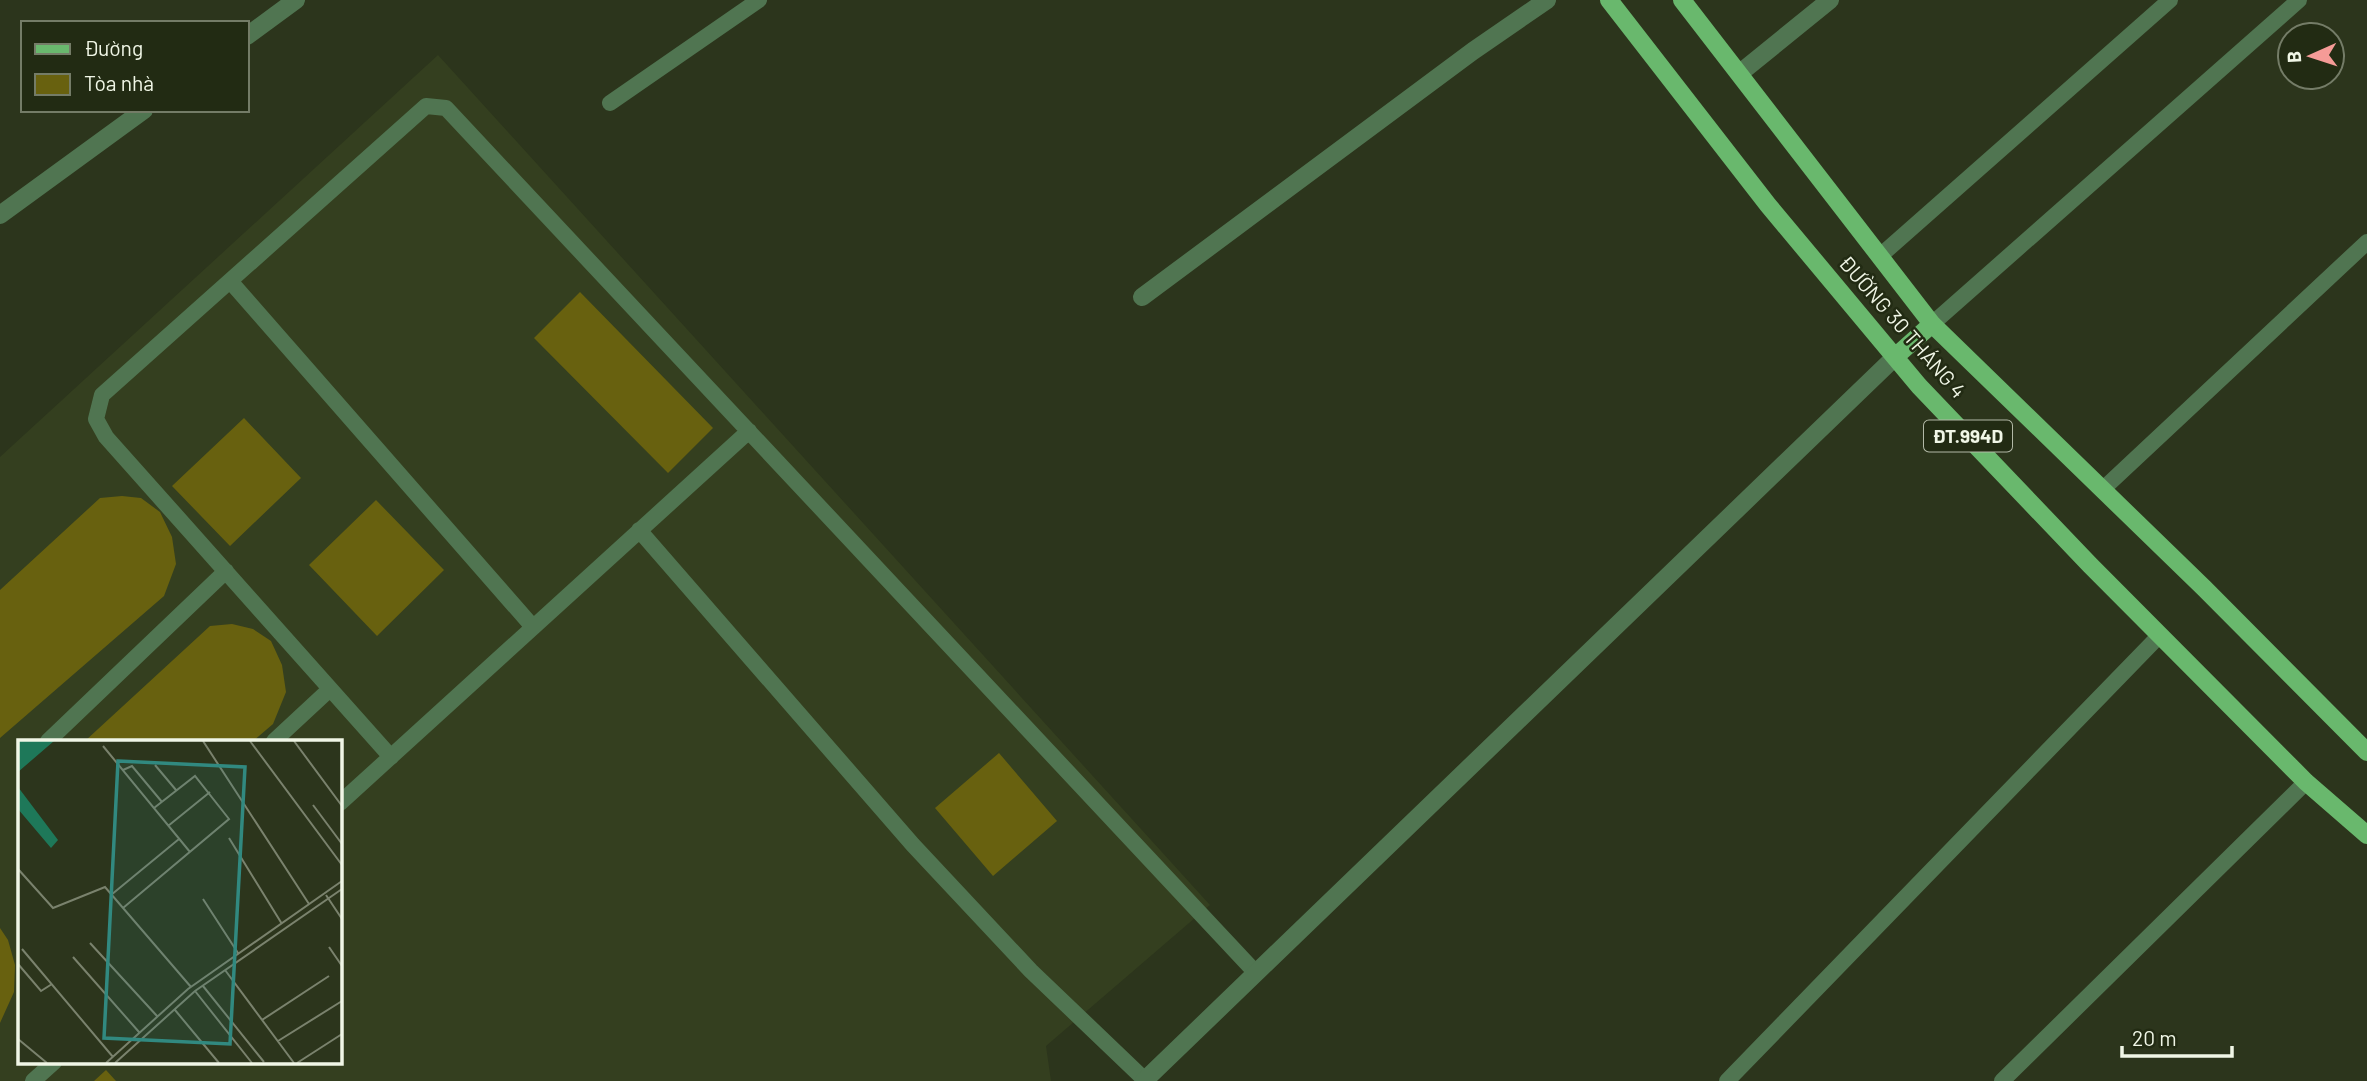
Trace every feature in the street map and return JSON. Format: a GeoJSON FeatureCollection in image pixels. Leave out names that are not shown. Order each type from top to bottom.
{"type":"FeatureCollection","features":[{"type":"Feature","properties":{"kind":"main road","name":"ĐƯỜNG 30 THÁNG 4"},"geometry":{"type":"LineString","coordinates":[[1609,0],[1768,205],[1895,357],[2048,522],[2306,782],[2367,835]]}},
{"type":"Feature","properties":{"kind":"main road","name":"ĐƯỜNG 30 THÁNG 4"},"geometry":{"type":"LineString","coordinates":[[1682,0],[1932,324],[2204,588],[2367,752]]}},
{"type":"Feature","properties":{"kind":"main road"},"geometry":{"type":"LineString","coordinates":[[1895,357],[1932,324]]}},
{"type":"Feature","properties":{"kind":"street"},"geometry":{"type":"LineString","coordinates":[[248,35],[296,0]]}},
{"type":"Feature","properties":{"kind":"street"},"geometry":{"type":"LineString","coordinates":[[1142,297],[1473,51],[1548,0]]}},
{"type":"Feature","properties":{"kind":"street"},"geometry":{"type":"LineString","coordinates":[[1740,73],[1830,0]]}},
{"type":"Feature","properties":{"kind":"street"},"geometry":{"type":"LineString","coordinates":[[0,215],[141,112]]}},
{"type":"Feature","properties":{"kind":"street"},"geometry":{"type":"LineString","coordinates":[[1145,1081],[1895,357]]}},
{"type":"Feature","properties":{"kind":"lane"},"geometry":{"type":"LineString","coordinates":[[610,103],[759,0]]}},
{"type":"Feature","properties":{"kind":"lane"},"geometry":{"type":"LineString","coordinates":[[1880,256],[2170,0]]}},
{"type":"Feature","properties":{"kind":"lane"},"geometry":{"type":"LineString","coordinates":[[1932,324],[2299,0]]}},
{"type":"Feature","properties":{"kind":"lane"},"geometry":{"type":"LineString","coordinates":[[391,757],[106,437],[96,419],[102,395],[426,106],[446,108],[1256,973]]}},
{"type":"Feature","properties":{"kind":"lane"},"geometry":{"type":"LineString","coordinates":[[2102,490],[2367,242]]}},
{"type":"Feature","properties":{"kind":"lane"},"geometry":{"type":"LineString","coordinates":[[230,281],[533,627]]}},
{"type":"Feature","properties":{"kind":"lane"},"geometry":{"type":"LineString","coordinates":[[341,802],[749,431]]}},
{"type":"Feature","properties":{"kind":"lane"},"geometry":{"type":"LineString","coordinates":[[639,530],[913,845],[1031,971],[1145,1081]]}},
{"type":"Feature","properties":{"kind":"lane"},"geometry":{"type":"LineString","coordinates":[[49,740],[226,571]]}},
{"type":"Feature","properties":{"kind":"lane"},"geometry":{"type":"LineString","coordinates":[[1727,1081],[2160,635]]}},
{"type":"Feature","properties":{"kind":"lane"},"geometry":{"type":"LineString","coordinates":[[275,740],[330,689]]}},
{"type":"Feature","properties":{"kind":"lane"},"geometry":{"type":"LineString","coordinates":[[2002,1081],[2306,782]]}},
{"type":"Feature","properties":{"kind":"lane"},"geometry":{"type":"LineString","coordinates":[[33,1081],[52,1064]]}},
{"type":"Feature","properties":{"kind":"shaded area"},"geometry":{"type":"Polygon","coordinates":[[[438,55],[1210,905],[1046,1046],[1051,1081],[0,1081],[0,457],[438,55]]]}},
{"type":"Feature","properties":{"kind":"building"},"geometry":{"type":"Polygon","coordinates":[[[580,292],[713,428],[668,473],[534,338],[580,292]]]}},
{"type":"Feature","properties":{"kind":"building"},"geometry":{"type":"Polygon","coordinates":[[[244,418],[301,478],[230,546],[172,486],[244,418]]]}},
{"type":"Feature","properties":{"kind":"building"},"geometry":{"type":"Polygon","coordinates":[[[100,498],[141,498],[160,512],[172,537],[176,564],[164,596],[0,738],[0,590],[100,498]]]}},
{"type":"Feature","properties":{"kind":"building"},"geometry":{"type":"Polygon","coordinates":[[[376,500],[444,570],[377,636],[309,565],[376,500]]]}},
{"type":"Feature","properties":{"kind":"building"},"geometry":{"type":"Polygon","coordinates":[[[232,624],[253,629],[271,641],[282,665],[286,692],[273,724],[254,740],[86,740],[210,626],[232,624]]]}},
{"type":"Feature","properties":{"kind":"building"},"geometry":{"type":"Polygon","coordinates":[[[999,753],[1057,821],[993,876],[935,808],[999,753]]]}},
{"type":"Feature","properties":{"kind":"building"},"geometry":{"type":"Polygon","coordinates":[[[0,928],[8,940],[15,965],[14,992],[0,1023],[0,928]]]}},
{"type":"Feature","properties":{"kind":"building"},"geometry":{"type":"Polygon","coordinates":[[[106,1070],[116,1081],[94,1081],[106,1070]]]}}]}
